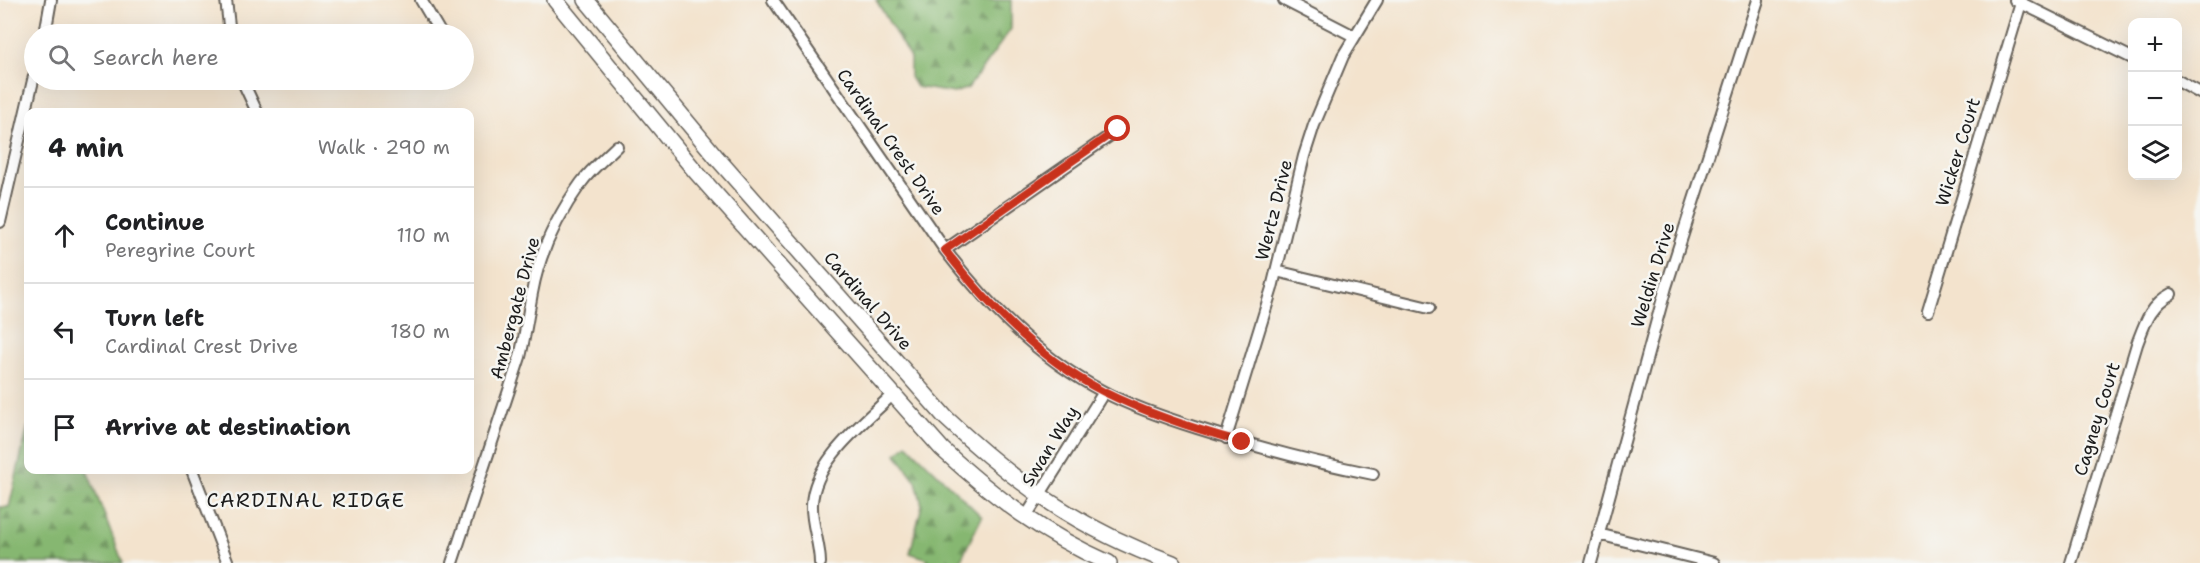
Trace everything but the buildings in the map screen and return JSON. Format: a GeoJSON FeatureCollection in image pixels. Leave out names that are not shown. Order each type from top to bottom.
{"type":"FeatureCollection","features":[{"type":"Feature","properties":{"kind":"main road"},"geometry":{"type":"LineString","coordinates":[[555,0],[696,172],[942,449],[975,480],[1025,518],[1109,563]]}},
{"type":"Feature","properties":{"kind":"main road","name":"Cardinal Drive"},"geometry":{"type":"LineString","coordinates":[[586,0],[717,158],[930,402],[986,456],[1039,496],[1104,535],[1173,563]]}},
{"type":"Feature","properties":{"kind":"street"},"geometry":{"type":"LineString","coordinates":[[47,24],[51,0]]}},
{"type":"Feature","properties":{"kind":"street"},"geometry":{"type":"LineString","coordinates":[[226,0],[229,24]]}},
{"type":"Feature","properties":{"kind":"street"},"geometry":{"type":"LineString","coordinates":[[421,0],[435,24]]}},
{"type":"Feature","properties":{"kind":"street","name":"Cardinal Crest Drive"},"geometry":{"type":"LineString","coordinates":[[773,0],[945,250],[997,311],[1026,338],[1057,362],[1104,392],[1143,409],[1226,438],[1312,462],[1373,474]]}},
{"type":"Feature","properties":{"kind":"street"},"geometry":{"type":"LineString","coordinates":[[1284,0],[1354,36]]}},
{"type":"Feature","properties":{"kind":"street","name":"Wertz Drive"},"geometry":{"type":"LineString","coordinates":[[1226,438],[1276,271],[1304,156],[1314,125],[1329,86],[1354,36],[1377,0]]}},
{"type":"Feature","properties":{"kind":"street","name":"Weldin Drive"},"geometry":{"type":"LineString","coordinates":[[1591,563],[1666,287],[1758,0]]}},
{"type":"Feature","properties":{"kind":"street"},"geometry":{"type":"LineString","coordinates":[[2018,1],[2128,56]]}},
{"type":"Feature","properties":{"kind":"street","name":"Wicker Court"},"geometry":{"type":"LineString","coordinates":[[1928,311],[2018,1]]}},
{"type":"Feature","properties":{"kind":"street"},"geometry":{"type":"LineString","coordinates":[[2182,83],[2200,93]]}},
{"type":"Feature","properties":{"kind":"street"},"geometry":{"type":"LineString","coordinates":[[27,108],[31,90]]}},
{"type":"Feature","properties":{"kind":"street"},"geometry":{"type":"LineString","coordinates":[[247,90],[256,108]]}},
{"type":"Feature","properties":{"kind":"street"},"geometry":{"type":"LineString","coordinates":[[0,222],[24,119]]}},
{"type":"Feature","properties":{"kind":"street"},"geometry":{"type":"LineString","coordinates":[[945,250],[1118,129]]}},
{"type":"Feature","properties":{"kind":"street","name":"Ambergate Drive"},"geometry":{"type":"LineString","coordinates":[[452,563],[520,357],[528,325],[532,292],[549,240],[562,212],[582,181],[617,146]]}},
{"type":"Feature","properties":{"kind":"street"},"geometry":{"type":"LineString","coordinates":[[1276,271],[1429,308]]}},
{"type":"Feature","properties":{"kind":"street","name":"Cagney Court"},"geometry":{"type":"LineString","coordinates":[[2071,563],[2137,344],[2148,315],[2154,307],[2171,294]]}},
{"type":"Feature","properties":{"kind":"street","name":"Swan Way"},"geometry":{"type":"LineString","coordinates":[[1025,518],[1104,392]]}},
{"type":"Feature","properties":{"kind":"street"},"geometry":{"type":"LineString","coordinates":[[820,563],[812,504],[820,473],[834,454],[892,395]]}},
{"type":"Feature","properties":{"kind":"street"},"geometry":{"type":"LineString","coordinates":[[194,474],[228,563]]}},
{"type":"Feature","properties":{"kind":"street"},"geometry":{"type":"LineString","coordinates":[[1598,534],[1714,563]]}},
{"type":"Feature","properties":{"kind":"green space"},"geometry":{"type":"Polygon","coordinates":[[[876,0],[1011,0],[1011,29],[968,88],[954,93],[916,87],[910,77],[910,58],[876,0]]]}},
{"type":"Feature","properties":{"kind":"green space"},"geometry":{"type":"Polygon","coordinates":[[[24,443],[24,474],[89,474],[123,563],[0,563],[0,507],[9,507],[24,443]]]}},
{"type":"Feature","properties":{"kind":"green space"},"geometry":{"type":"Polygon","coordinates":[[[907,444],[982,517],[959,563],[927,563],[928,559],[910,553],[922,505],[916,481],[896,454],[907,444]]]}},
{"type":"Feature","properties":{"kind":"district","name":"CARDINAL RIDGE"},"geometry":{"type":"Point","coordinates":[306,500]}},
{"type":"Feature","properties":{"kind":"route"},"geometry":{"type":"LineString","coordinates":[[1118,129],[945,250],[997,311],[1026,338],[1090,384],[1143,409],[1242,442]]}}]}
